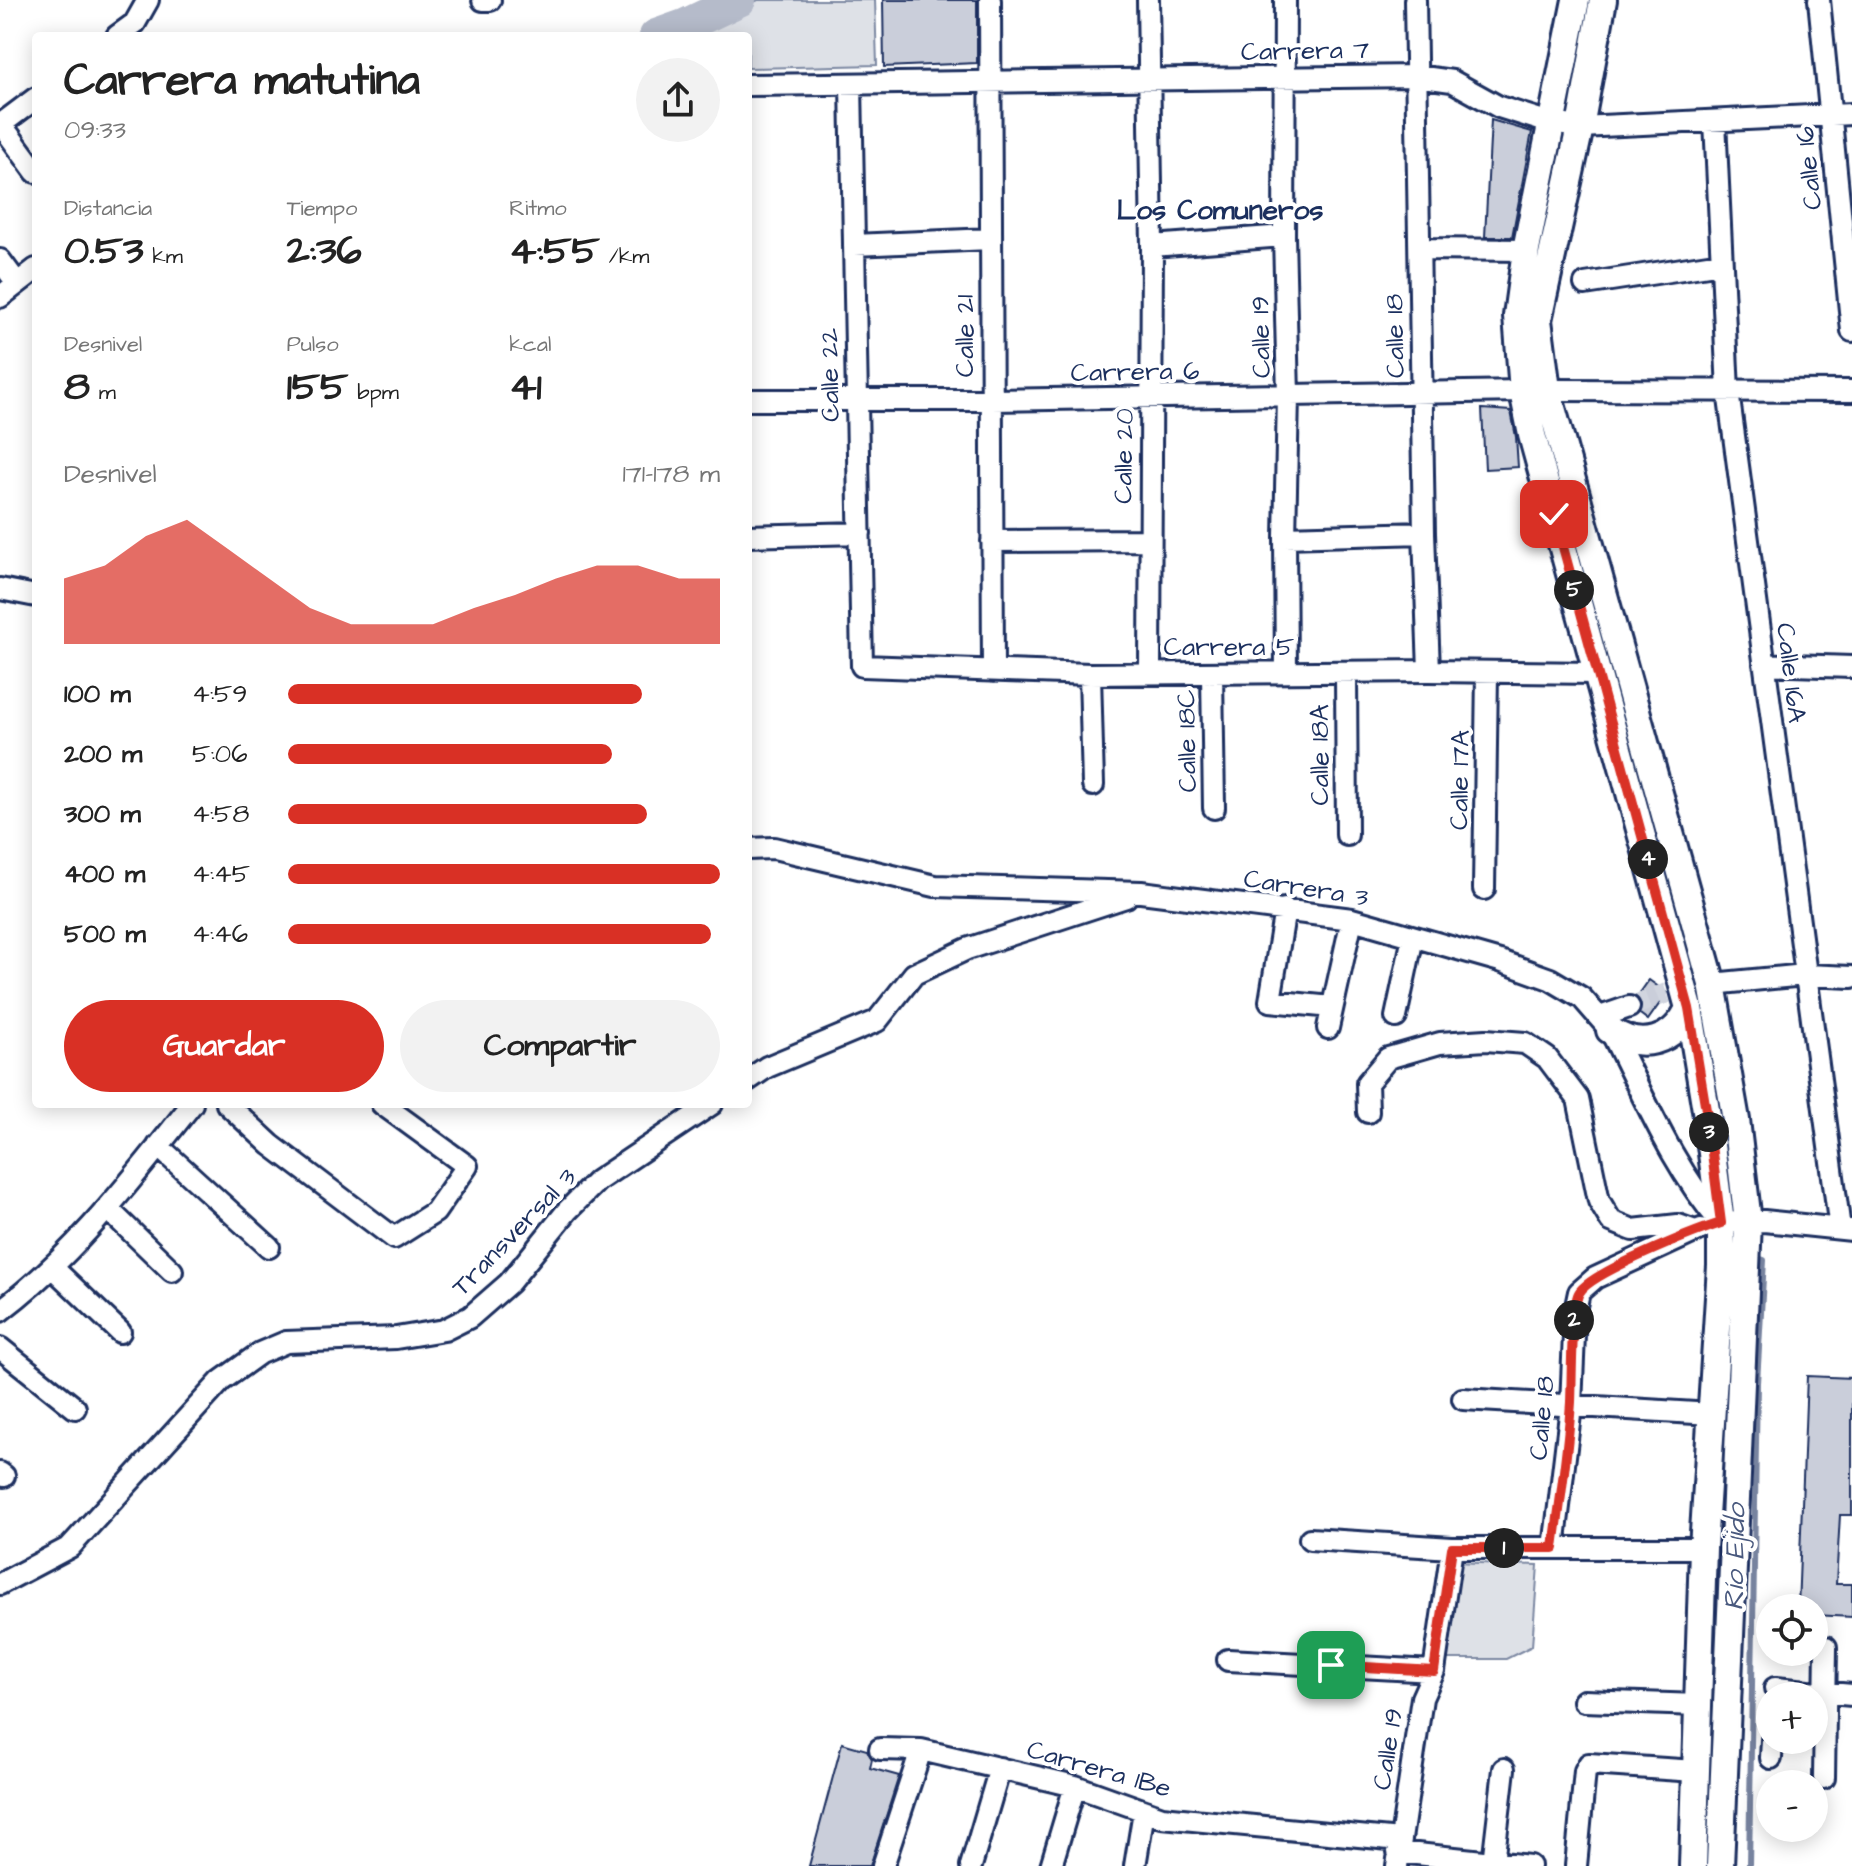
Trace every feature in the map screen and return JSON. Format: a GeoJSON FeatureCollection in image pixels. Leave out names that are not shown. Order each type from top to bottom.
{"type":"FeatureCollection","features":[{"type":"Feature","properties":{"kind":"main road"},"geometry":{"type":"LineString","coordinates":[[1576,0],[1526,250],[1517,316],[1596,673],[1680,996],[1708,1122],[1721,1223],[1703,1548],[1693,1866]]}},
{"type":"Feature","properties":{"kind":"main road"},"geometry":{"type":"LineString","coordinates":[[1603,0],[1580,127],[1538,320],[1535,391],[1717,984],[1736,1120],[1756,1222],[1720,1866]]}},
{"type":"Feature","properties":{"kind":"main road"},"geometry":{"type":"LineString","coordinates":[[1605,1024],[1632,1042],[1656,1041],[1677,1029],[1680,996]]}},
{"type":"Feature","properties":{"kind":"street"},"geometry":{"type":"LineString","coordinates":[[141,29],[148,0]]}},
{"type":"Feature","properties":{"kind":"street"},"geometry":{"type":"LineString","coordinates":[[483,0],[490,0]]}},
{"type":"Feature","properties":{"kind":"street","name":"Calle 21"},"geometry":{"type":"LineString","coordinates":[[990,0],[993,671]]}},
{"type":"Feature","properties":{"kind":"street","name":"Calle 20"},"geometry":{"type":"LineString","coordinates":[[1148,0],[1152,246],[1150,673]]}},
{"type":"Feature","properties":{"kind":"street","name":"Calle 19"},"geometry":{"type":"LineString","coordinates":[[1285,0],[1284,236],[1288,396],[1286,672]]}},
{"type":"Feature","properties":{"kind":"street","name":"Calle 18"},"geometry":{"type":"LineString","coordinates":[[1416,0],[1429,671]]}},
{"type":"Feature","properties":{"kind":"street","name":"Calle 16"},"geometry":{"type":"LineString","coordinates":[[1819,0],[1852,331]]}},
{"type":"Feature","properties":{"kind":"street","name":"Carrera 7"},"geometry":{"type":"LineString","coordinates":[[752,85],[1416,76],[1452,81],[1499,107],[1550,123],[1580,127],[1852,114]]}},
{"type":"Feature","properties":{"kind":"street","name":"Calle 22"},"geometry":{"type":"LineString","coordinates":[[851,84],[862,666]]}},
{"type":"Feature","properties":{"kind":"street"},"geometry":{"type":"LineString","coordinates":[[32,101],[1,124],[32,167]]}},
{"type":"Feature","properties":{"kind":"street","name":"Calle 16A"},"geometry":{"type":"LineString","coordinates":[[1715,121],[1728,391],[1805,975],[1846,1230]]}},
{"type":"Feature","properties":{"kind":"street"},"geometry":{"type":"LineString","coordinates":[[1152,246],[1284,236]]}},
{"type":"Feature","properties":{"kind":"street"},"geometry":{"type":"LineString","coordinates":[[854,245],[990,239]]}},
{"type":"Feature","properties":{"kind":"street"},"geometry":{"type":"LineString","coordinates":[[1420,249],[1526,250]]}},
{"type":"Feature","properties":{"kind":"street"},"geometry":{"type":"LineString","coordinates":[[0,260],[17,283]]}},
{"type":"Feature","properties":{"kind":"street"},"geometry":{"type":"LineString","coordinates":[[1585,284],[1721,263]]}},
{"type":"Feature","properties":{"kind":"street"},"geometry":{"type":"LineString","coordinates":[[0,297],[32,272]]}},
{"type":"Feature","properties":{"kind":"street","name":"Carrera 6"},"geometry":{"type":"LineString","coordinates":[[752,400],[991,400],[1535,391],[1852,391]]}},
{"type":"Feature","properties":{"kind":"street"},"geometry":{"type":"LineString","coordinates":[[752,536],[860,533]]}},
{"type":"Feature","properties":{"kind":"street"},"geometry":{"type":"LineString","coordinates":[[1285,537],[1424,533]]}},
{"type":"Feature","properties":{"kind":"street"},"geometry":{"type":"LineString","coordinates":[[992,541],[1149,540]]}},
{"type":"Feature","properties":{"kind":"street"},"geometry":{"type":"LineString","coordinates":[[0,589],[32,595]]}},
{"type":"Feature","properties":{"kind":"street"},"geometry":{"type":"LineString","coordinates":[[1764,664],[1852,667]]}},
{"type":"Feature","properties":{"kind":"street","name":"Carrera 5"},"geometry":{"type":"LineString","coordinates":[[862,666],[1090,674],[1596,673]]}},
{"type":"Feature","properties":{"kind":"street","name":"Calle 17A"},"geometry":{"type":"LineString","coordinates":[[1484,889],[1487,672]]}},
{"type":"Feature","properties":{"kind":"street","name":"Calle 18C"},"geometry":{"type":"LineString","coordinates":[[1212,673],[1214,808]]}},
{"type":"Feature","properties":{"kind":"street","name":"Calle 18A"},"geometry":{"type":"LineString","coordinates":[[1346,673],[1347,835]]}},
{"type":"Feature","properties":{"kind":"street"},"geometry":{"type":"LineString","coordinates":[[1090,674],[1093,785]]}},
{"type":"Feature","properties":{"kind":"street","name":"Carrera 3"},"geometry":{"type":"LineString","coordinates":[[752,849],[774,848],[935,886],[1141,892],[1352,919],[1500,961],[1550,979],[1582,998],[1605,1024],[1679,1166],[1698,1197],[1721,1223]]}},
{"type":"Feature","properties":{"kind":"street"},"geometry":{"type":"LineString","coordinates":[[752,1077],[767,1067],[877,1021],[914,974],[967,949],[1141,892]]}},
{"type":"Feature","properties":{"kind":"street"},"geometry":{"type":"LineString","coordinates":[[1285,909],[1270,1001],[1332,1007]]}},
{"type":"Feature","properties":{"kind":"street"},"geometry":{"type":"LineString","coordinates":[[1328,1028],[1352,919]]}},
{"type":"Feature","properties":{"kind":"street"},"geometry":{"type":"LineString","coordinates":[[1396,1017],[1413,937]]}},
{"type":"Feature","properties":{"kind":"street"},"geometry":{"type":"LineString","coordinates":[[1717,984],[1805,975],[1852,977]]}},
{"type":"Feature","properties":{"kind":"street"},"geometry":{"type":"LineString","coordinates":[[1605,1024],[1629,1007]]}},
{"type":"Feature","properties":{"kind":"street"},"geometry":{"type":"LineString","coordinates":[[1368,1112],[1367,1083],[1388,1058],[1440,1043],[1486,1040],[1525,1043],[1547,1058],[1578,1099],[1599,1201],[1611,1221],[1633,1230],[1678,1225],[1695,1231],[1721,1223],[1756,1222],[1846,1230]]}},
{"type":"Feature","properties":{"kind":"street"},"geometry":{"type":"LineString","coordinates":[[0,1311],[53,1268],[108,1209],[189,1108]]}},
{"type":"Feature","properties":{"kind":"street"},"geometry":{"type":"LineString","coordinates":[[231,1108],[271,1145],[394,1238],[435,1212],[467,1166],[387,1108]]}},
{"type":"Feature","properties":{"kind":"street","name":"Transversal 3"},"geometry":{"type":"LineString","coordinates":[[0,1584],[70,1547],[221,1381],[260,1353],[286,1342],[396,1338],[444,1330],[470,1317],[509,1283],[567,1211],[597,1181],[706,1108]]}},
{"type":"Feature","properties":{"kind":"street"},"geometry":{"type":"LineString","coordinates":[[158,1146],[269,1247]]}},
{"type":"Feature","properties":{"kind":"street"},"geometry":{"type":"LineString","coordinates":[[108,1209],[172,1271]]}},
{"type":"Feature","properties":{"kind":"street","name":"Calle 18"},"geometry":{"type":"LineString","coordinates":[[1554,1548],[1571,1406],[1575,1311],[1579,1292],[1595,1278],[1695,1231]]}},
{"type":"Feature","properties":{"kind":"street"},"geometry":{"type":"LineString","coordinates":[[53,1268],[120,1332]]}},
{"type":"Feature","properties":{"kind":"street"},"geometry":{"type":"LineString","coordinates":[[0,1348],[75,1408]]}},
{"type":"Feature","properties":{"kind":"street"},"geometry":{"type":"LineString","coordinates":[[1463,1399],[1712,1414]]}},
{"type":"Feature","properties":{"kind":"street"},"geometry":{"type":"LineString","coordinates":[[1310,1539],[1452,1548],[1703,1548]]}},
{"type":"Feature","properties":{"kind":"street","name":"Calle 19"},"geometry":{"type":"LineString","coordinates":[[1398,1853],[1422,1698],[1434,1671],[1452,1548]]}},
{"type":"Feature","properties":{"kind":"street"},"geometry":{"type":"LineString","coordinates":[[1228,1660],[1434,1671]]}},
{"type":"Feature","properties":{"kind":"street"},"geometry":{"type":"LineString","coordinates":[[1828,1693],[1852,1695]]}},
{"type":"Feature","properties":{"kind":"street"},"geometry":{"type":"LineString","coordinates":[[1584,1701],[1698,1705]]}},
{"type":"Feature","properties":{"kind":"street","name":"Carrera 1Be"},"geometry":{"type":"LineString","coordinates":[[880,1749],[921,1750],[1075,1786],[1162,1817],[1398,1853],[1530,1866]]}},
{"type":"Feature","properties":{"kind":"street"},"geometry":{"type":"LineString","coordinates":[[883,1866],[921,1750]]}},
{"type":"Feature","properties":{"kind":"street"},"geometry":{"type":"LineString","coordinates":[[1576,1866],[1585,1771],[1589,1764],[1696,1771]]}},
{"type":"Feature","properties":{"kind":"street"},"geometry":{"type":"LineString","coordinates":[[971,1866],[1000,1768]]}},
{"type":"Feature","properties":{"kind":"street"},"geometry":{"type":"LineString","coordinates":[[1493,1863],[1504,1769]]}},
{"type":"Feature","properties":{"kind":"street"},"geometry":{"type":"LineString","coordinates":[[1051,1866],[1075,1786]]}},
{"type":"Feature","properties":{"kind":"street"},"geometry":{"type":"LineString","coordinates":[[1135,1866],[1144,1811]]}},
{"type":"Feature","properties":{"kind":"shaded area"},"geometry":{"type":"Polygon","coordinates":[[[758,0],[875,0],[877,65],[752,68],[752,32],[706,32],[705,25],[758,0]]]}},
{"type":"Feature","properties":{"kind":"shaded area"},"geometry":{"type":"Polygon","coordinates":[[[1451,1562],[1538,1565],[1532,1646],[1506,1659],[1445,1659],[1451,1562]]]}},
{"type":"Feature","properties":{"kind":"building"},"geometry":{"type":"Polygon","coordinates":[[[883,0],[977,0],[977,63],[884,67],[883,0]]]}},
{"type":"Feature","properties":{"kind":"building"},"geometry":{"type":"Polygon","coordinates":[[[1491,120],[1532,132],[1512,237],[1485,237],[1491,120]]]}},
{"type":"Feature","properties":{"kind":"building"},"geometry":{"type":"Polygon","coordinates":[[[1482,409],[1511,411],[1518,467],[1485,469],[1482,409]]]}},
{"type":"Feature","properties":{"kind":"building"},"geometry":{"type":"Polygon","coordinates":[[[1649,980],[1667,993],[1648,1020],[1640,1014],[1641,1004],[1637,997],[1649,980]]]}},
{"type":"Feature","properties":{"kind":"building"},"geometry":{"type":"Polygon","coordinates":[[[1807,1376],[1852,1378],[1852,1515],[1840,1515],[1836,1584],[1852,1584],[1852,1617],[1828,1616],[1828,1594],[1799,1594],[1807,1376]]]}},
{"type":"Feature","properties":{"kind":"building"},"geometry":{"type":"Polygon","coordinates":[[[842,1743],[867,1750],[872,1759],[870,1768],[899,1776],[870,1866],[809,1866],[842,1743]]]}},
{"type":"Feature","properties":{"kind":"waterway"},"geometry":{"type":"LineString","coordinates":[[667,32],[739,0]]}},
{"type":"Feature","properties":{"kind":"waterway","name":"Río Ejido"},"geometry":{"type":"LineString","coordinates":[[1749,1866],[1757,1383],[1764,1260],[1755,1257]]}},
{"type":"Feature","properties":{"kind":"tunnel"},"geometry":{"type":"LineString","coordinates":[[1629,1007],[1667,993]]}},
{"type":"Feature","properties":{"kind":"district","name":"Los Comuneros"},"geometry":{"type":"Point","coordinates":[1220,210]}},
{"type":"Feature","properties":{"kind":"route"},"geometry":{"type":"LineString","coordinates":[[1331,1665],[1434,1671],[1452,1548],[1554,1548],[1571,1406],[1575,1311],[1579,1292],[1595,1278],[1695,1231],[1721,1223],[1689,1008],[1554,514]]}}]}
